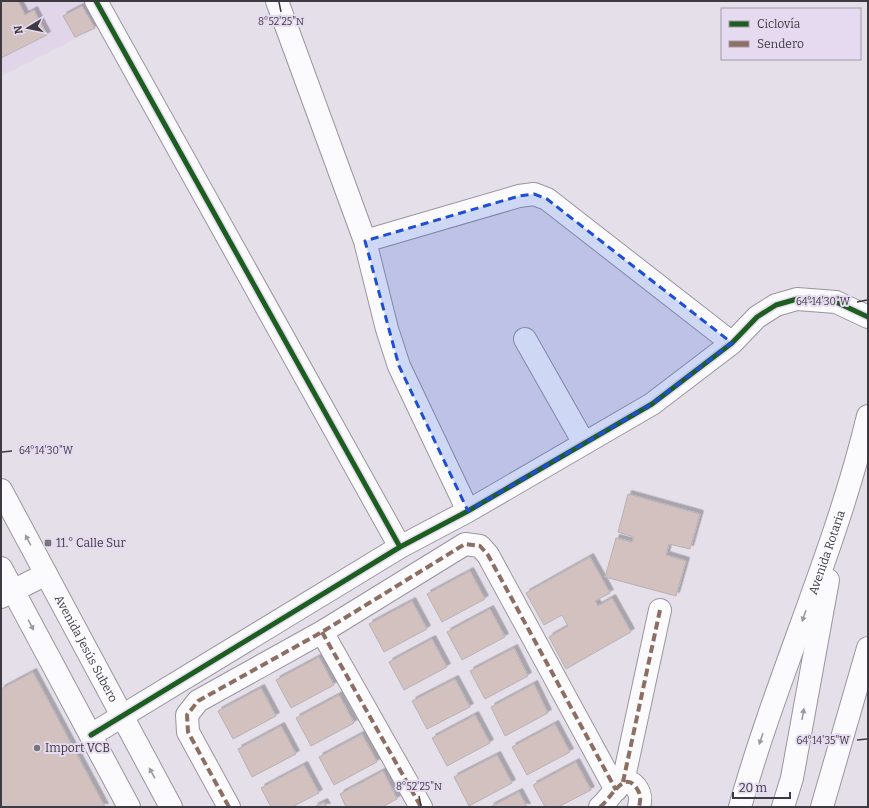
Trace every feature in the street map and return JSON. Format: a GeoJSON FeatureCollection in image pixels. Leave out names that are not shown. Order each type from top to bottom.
{"type":"FeatureCollection","features":[{"type":"Feature","properties":{"kind":"main road"},"geometry":{"type":"LineString","coordinates":[[96,1],[400,548]]}},
{"type":"Feature","properties":{"kind":"main road"},"geometry":{"type":"LineString","coordinates":[[277,1],[364,240],[387,329],[399,366],[468,511]]}},
{"type":"Feature","properties":{"kind":"main road"},"geometry":{"type":"LineString","coordinates":[[364,240],[519,196],[534,194],[548,199],[732,343]]}},
{"type":"Feature","properties":{"kind":"main road"},"geometry":{"type":"LineString","coordinates":[[91,735],[400,548],[468,511],[652,404],[732,343],[757,317],[776,305],[797,300],[836,302],[868,316]]}},
{"type":"Feature","properties":{"kind":"main road"},"geometry":{"type":"LineString","coordinates":[[525,339],[584,443]]}},
{"type":"Feature","properties":{"kind":"main road"},"geometry":{"type":"LineString","coordinates":[[840,514],[864,456],[868,416]]}},
{"type":"Feature","properties":{"kind":"main road","name":"Avenida Jesús Subero"},"geometry":{"type":"LineString","coordinates":[[1,490],[171,807]]}},
{"type":"Feature","properties":{"kind":"main road","name":"Avenida Rotaria"},"geometry":{"type":"LineString","coordinates":[[740,807],[753,761],[840,514]]}},
{"type":"Feature","properties":{"kind":"main road","name":"Avenida Rotaria"},"geometry":{"type":"LineString","coordinates":[[783,807],[792,778],[840,514]]}},
{"type":"Feature","properties":{"kind":"main road"},"geometry":{"type":"LineString","coordinates":[[229,807],[188,732],[187,715],[198,701],[322,632],[465,544],[480,546],[488,555],[620,786]]}},
{"type":"Feature","properties":{"kind":"main road"},"geometry":{"type":"LineString","coordinates":[[1,568],[7,594],[91,735],[129,807]]}},
{"type":"Feature","properties":{"kind":"main road"},"geometry":{"type":"LineString","coordinates":[[7,594],[46,574]]}},
{"type":"Feature","properties":{"kind":"main road"},"geometry":{"type":"LineString","coordinates":[[600,807],[620,786],[660,610]]}},
{"type":"Feature","properties":{"kind":"main road"},"geometry":{"type":"LineString","coordinates":[[322,632],[421,807]]}},
{"type":"Feature","properties":{"kind":"main road"},"geometry":{"type":"LineString","coordinates":[[822,807],[868,648]]}},
{"type":"Feature","properties":{"kind":"main road"},"geometry":{"type":"LineString","coordinates":[[620,786],[633,783],[641,797],[639,807]]}},
{"type":"Feature","properties":{"kind":"highlighted area"},"geometry":{"type":"Polygon","coordinates":[[[534,194],[547,199],[732,343],[652,404],[468,511],[399,366],[365,241],[519,196],[534,194]]]}},
{"type":"Feature","properties":{"kind":"shaded area"},"geometry":{"type":"Polygon","coordinates":[[[1,1],[81,1],[97,28],[1,76],[1,1]]]}},
{"type":"Feature","properties":{"kind":"building"},"geometry":{"type":"Polygon","coordinates":[[[1,1],[18,1],[25,15],[34,10],[47,35],[1,58],[1,1]]]}},
{"type":"Feature","properties":{"kind":"building"},"geometry":{"type":"Polygon","coordinates":[[[82,6],[95,28],[75,37],[63,16],[82,6]]]}},
{"type":"Feature","properties":{"kind":"building"},"geometry":{"type":"Polygon","coordinates":[[[628,494],[700,514],[690,549],[669,544],[666,555],[686,561],[676,596],[605,577],[616,538],[632,542],[634,537],[618,532],[628,494]]]}},
{"type":"Feature","properties":{"kind":"building"},"geometry":{"type":"Polygon","coordinates":[[[590,557],[610,593],[595,601],[598,606],[612,598],[631,632],[566,669],[549,637],[568,626],[562,615],[544,625],[526,593],[590,557]]]}},
{"type":"Feature","properties":{"kind":"building"},"geometry":{"type":"Polygon","coordinates":[[[470,571],[485,599],[442,622],[427,594],[470,571]]]}},
{"type":"Feature","properties":{"kind":"building"},"geometry":{"type":"Polygon","coordinates":[[[412,601],[427,629],[384,652],[369,624],[412,601]]]}},
{"type":"Feature","properties":{"kind":"building"},"geometry":{"type":"Polygon","coordinates":[[[490,609],[505,637],[462,660],[447,632],[490,609]]]}},
{"type":"Feature","properties":{"kind":"building"},"geometry":{"type":"Polygon","coordinates":[[[432,639],[447,667],[404,690],[389,662],[432,639]]]}},
{"type":"Feature","properties":{"kind":"building"},"geometry":{"type":"Polygon","coordinates":[[[514,648],[528,676],[485,699],[470,671],[514,648]]]}},
{"type":"Feature","properties":{"kind":"building"},"geometry":{"type":"Polygon","coordinates":[[[319,657],[334,685],[291,708],[276,680],[319,657]]]}},
{"type":"Feature","properties":{"kind":"building","name":"Import VCB"},"geometry":{"type":"Polygon","coordinates":[[[33,672],[105,807],[1,807],[1,689],[33,672]]]}},
{"type":"Feature","properties":{"kind":"building"},"geometry":{"type":"Polygon","coordinates":[[[455,679],[470,707],[427,729],[412,701],[455,679]]]}},
{"type":"Feature","properties":{"kind":"building"},"geometry":{"type":"Polygon","coordinates":[[[534,684],[548,713],[505,736],[491,707],[534,684]]]}},
{"type":"Feature","properties":{"kind":"building"},"geometry":{"type":"Polygon","coordinates":[[[261,688],[276,716],[233,739],[218,711],[261,688]]]}},
{"type":"Feature","properties":{"kind":"building"},"geometry":{"type":"Polygon","coordinates":[[[339,695],[354,723],[311,746],[296,718],[339,695]]]}},
{"type":"Feature","properties":{"kind":"building"},"geometry":{"type":"Polygon","coordinates":[[[475,715],[490,743],[447,766],[432,738],[475,715]]]}},
{"type":"Feature","properties":{"kind":"building"},"geometry":{"type":"Polygon","coordinates":[[[555,724],[570,752],[527,775],[512,747],[555,724]]]}},
{"type":"Feature","properties":{"kind":"building"},"geometry":{"type":"Polygon","coordinates":[[[281,726],[296,754],[252,777],[238,749],[281,726]]]}},
{"type":"Feature","properties":{"kind":"building"},"geometry":{"type":"Polygon","coordinates":[[[362,734],[377,762],[334,785],[319,757],[362,734]]]}},
{"type":"Feature","properties":{"kind":"building"},"geometry":{"type":"Polygon","coordinates":[[[497,755],[512,783],[469,806],[454,777],[497,755]]]}},
{"type":"Feature","properties":{"kind":"building"},"geometry":{"type":"Polygon","coordinates":[[[576,762],[591,790],[558,807],[545,807],[533,785],[576,762]]]}},
{"type":"Feature","properties":{"kind":"building"},"geometry":{"type":"Polygon","coordinates":[[[304,765],[319,793],[292,807],[271,807],[261,788],[304,765]]]}},
{"type":"Feature","properties":{"kind":"building"},"geometry":{"type":"Polygon","coordinates":[[[383,771],[397,799],[382,807],[346,807],[340,794],[383,771]]]}},
{"type":"Feature","properties":{"kind":"building"},"geometry":{"type":"Polygon","coordinates":[[[519,792],[527,807],[490,807],[519,792]]]}},
{"type":"Feature","properties":{"kind":"building"},"geometry":{"type":"Polygon","coordinates":[[[324,802],[327,807],[314,807],[324,802]]]}},
{"type":"Feature","properties":{"kind":"marked path"},"geometry":{"type":"LineString","coordinates":[[229,807],[188,732],[187,715],[198,701],[322,632],[465,544],[480,546],[488,555],[616,790]]}},
{"type":"Feature","properties":{"kind":"marked path"},"geometry":{"type":"LineString","coordinates":[[623,782],[660,610]]}},
{"type":"Feature","properties":{"kind":"marked path"},"geometry":{"type":"LineString","coordinates":[[322,632],[421,807]]}},
{"type":"Feature","properties":{"kind":"marked path"},"geometry":{"type":"LineString","coordinates":[[600,807],[621,784],[626,782],[630,782],[638,791],[640,799],[639,807]]}},
{"type":"Feature","properties":{"kind":"cycle path"},"geometry":{"type":"LineString","coordinates":[[96,1],[400,547]]}},
{"type":"Feature","properties":{"kind":"cycle path"},"geometry":{"type":"LineString","coordinates":[[91,735],[400,547],[468,511],[652,404],[732,343],[757,317],[776,305],[797,299],[836,302],[868,317]]}},
{"type":"Feature","properties":{"kind":"place","name":"11.° Calle Sur"},"geometry":{"type":"Point","coordinates":[48,543]}},
{"type":"Feature","properties":{"kind":"place","name":"Import VCB"},"geometry":{"type":"Point","coordinates":[37,748]}}]}
